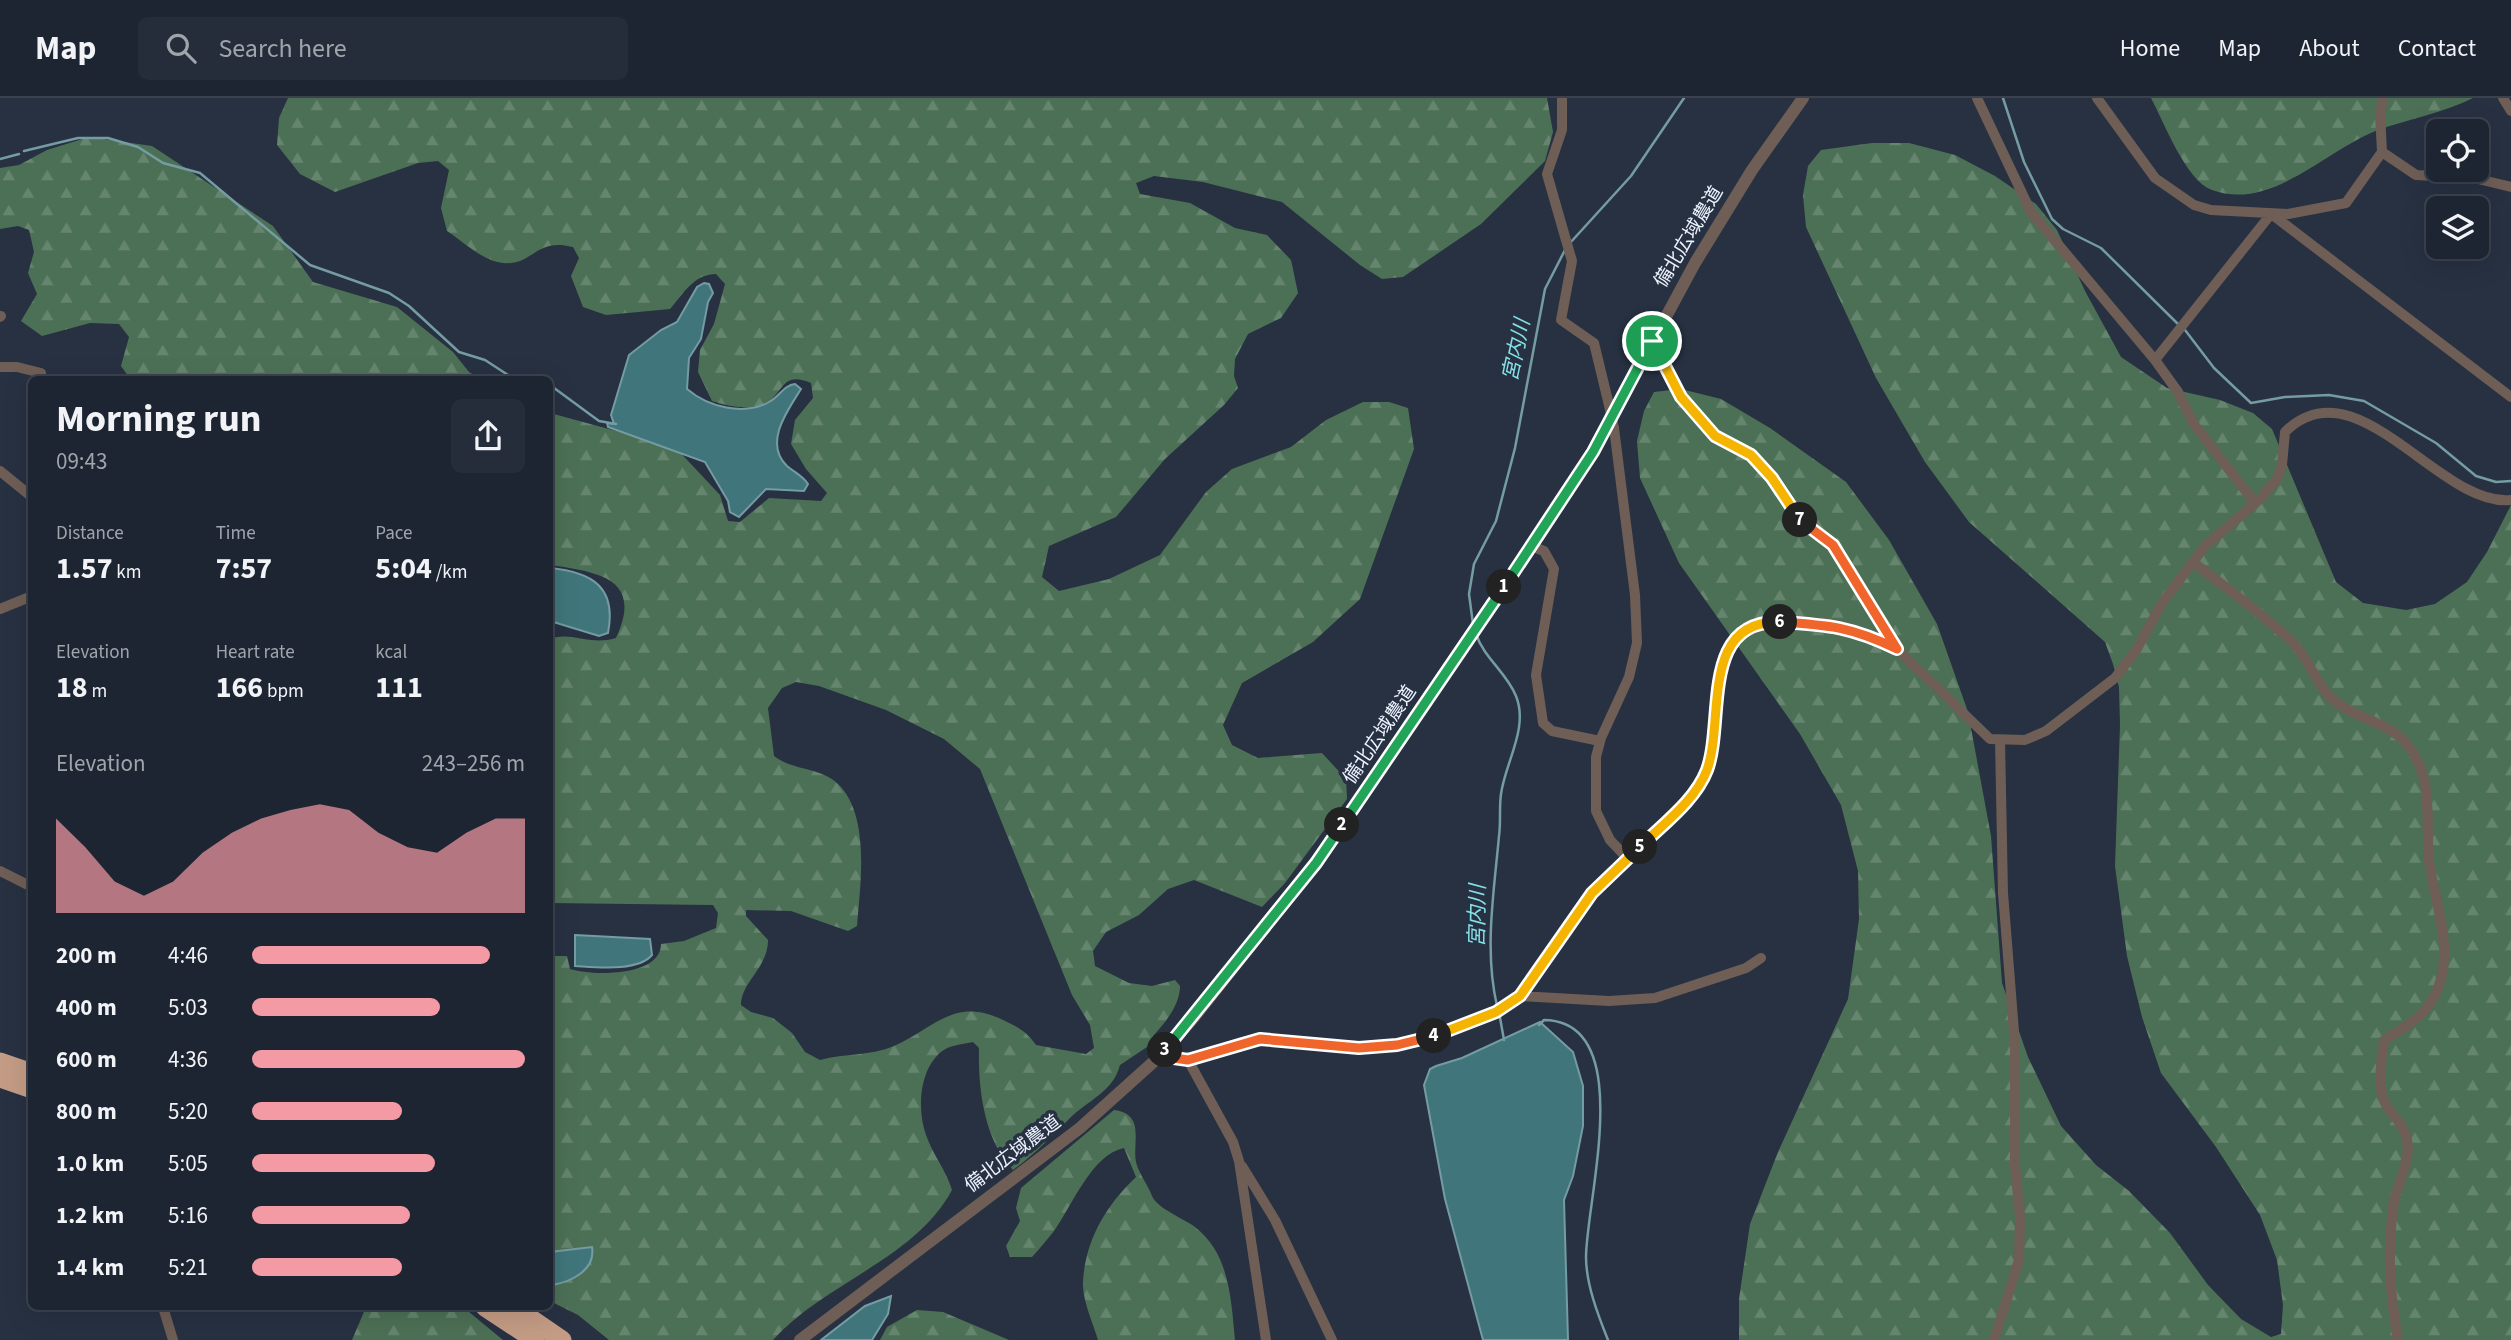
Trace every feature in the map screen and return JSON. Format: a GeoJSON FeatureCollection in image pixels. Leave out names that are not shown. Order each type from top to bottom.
{"type":"FeatureCollection","features":[{"type":"Feature","properties":{"kind":"highway"},"geometry":{"type":"LineString","coordinates":[[0,1062],[28,1072]]}},
{"type":"Feature","properties":{"kind":"highway"},"geometry":{"type":"LineString","coordinates":[[0,1078],[28,1088]]}},
{"type":"Feature","properties":{"kind":"highway"},"geometry":{"type":"LineString","coordinates":[[490,1310],[536,1340]]}},
{"type":"Feature","properties":{"kind":"highway"},"geometry":{"type":"LineString","coordinates":[[518,1310],[562,1340]]}},
{"type":"Feature","properties":{"kind":"street"},"geometry":{"type":"LineString","coordinates":[[1562,98],[1562,130],[1547,174],[1572,261],[1561,320],[1594,343],[1614,428],[1635,595],[1637,643],[1629,677],[1600,741],[1596,757],[1596,811],[1610,840],[1628,859]]}},
{"type":"Feature","properties":{"kind":"street","name":"備北広域農道"},"geometry":{"type":"LineString","coordinates":[[800,1340],[1080,1128],[1160,1056],[1316,863],[1482,621],[1593,452],[1652,341],[1752,170],[1803,98]]}},
{"type":"Feature","properties":{"kind":"street"},"geometry":{"type":"LineString","coordinates":[[1977,98],[2031,212],[2155,360],[2178,392],[2193,423],[2255,503]]}},
{"type":"Feature","properties":{"kind":"street"},"geometry":{"type":"LineString","coordinates":[[2097,98],[2155,177],[2177,195],[2194,205],[2211,209],[2271,214],[2288,214],[2346,203],[2382,152],[2380,113],[2383,98]]}},
{"type":"Feature","properties":{"kind":"street"},"geometry":{"type":"LineString","coordinates":[[2503,98],[2511,111]]}},
{"type":"Feature","properties":{"kind":"street"},"geometry":{"type":"LineString","coordinates":[[2382,152],[2399,166],[2424,177],[2474,177],[2511,187]]}},
{"type":"Feature","properties":{"kind":"street"},"geometry":{"type":"LineString","coordinates":[[2155,360],[2271,214]]}},
{"type":"Feature","properties":{"kind":"street"},"geometry":{"type":"LineString","coordinates":[[2271,214],[2511,397]]}},
{"type":"Feature","properties":{"kind":"street"},"geometry":{"type":"LineString","coordinates":[[1652,341],[1681,397],[1715,436],[1751,455],[1772,478],[1802,523],[1833,545],[1897,649],[1990,739],[2025,740],[2046,731],[2115,678],[2135,652],[2162,603],[2205,546],[2255,503],[2279,472],[2285,432],[2295,422],[2308,416],[2329,414],[2349,417],[2383,433],[2477,496],[2496,501],[2511,500]]}},
{"type":"Feature","properties":{"kind":"street"},"geometry":{"type":"LineString","coordinates":[[0,367],[17,367],[41,373]]}},
{"type":"Feature","properties":{"kind":"street"},"geometry":{"type":"LineString","coordinates":[[0,471],[28,494]]}},
{"type":"Feature","properties":{"kind":"street"},"geometry":{"type":"LineString","coordinates":[[1531,546],[1544,551],[1554,569],[1536,675],[1542,723],[1552,731],[1600,741]]}},
{"type":"Feature","properties":{"kind":"street"},"geometry":{"type":"LineString","coordinates":[[2193,562],[2295,644],[2334,701],[2404,741],[2419,762],[2428,792],[2429,859],[2444,923],[2441,974],[2433,999],[2418,1017],[2384,1040],[2381,1069],[2382,1092],[2408,1140],[2407,1162],[2393,1203],[2389,1249],[2389,1287],[2398,1340]]}},
{"type":"Feature","properties":{"kind":"street"},"geometry":{"type":"LineString","coordinates":[[0,609],[28,598]]}},
{"type":"Feature","properties":{"kind":"street"},"geometry":{"type":"LineString","coordinates":[[1160,1056],[1188,1060],[1260,1039],[1359,1048],[1397,1045],[1461,1027],[1496,1012],[1520,996],[1568,923],[1592,893],[1699,787],[1713,744],[1719,673],[1728,648],[1735,639],[1751,629],[1775,622],[1839,626],[1863,632],[1897,649]]}},
{"type":"Feature","properties":{"kind":"street"},"geometry":{"type":"LineString","coordinates":[[1994,1340],[2019,1260],[2020,1216],[2015,1167],[2015,1044],[2003,893],[2000,740]]}},
{"type":"Feature","properties":{"kind":"street"},"geometry":{"type":"LineString","coordinates":[[0,871],[28,885]]}},
{"type":"Feature","properties":{"kind":"street"},"geometry":{"type":"LineString","coordinates":[[1520,996],[1609,1001],[1655,998],[1746,968],[1761,958]]}},
{"type":"Feature","properties":{"kind":"street"},"geometry":{"type":"LineString","coordinates":[[1188,1060],[1223,1122],[1239,1161],[1275,1220],[1332,1340]]}},
{"type":"Feature","properties":{"kind":"street"},"geometry":{"type":"LineString","coordinates":[[1239,1161],[1266,1340]]}},
{"type":"Feature","properties":{"kind":"street"},"geometry":{"type":"LineString","coordinates":[[164,1310],[173,1340]]}},
{"type":"Feature","properties":{"kind":"green space"},"geometry":{"type":"Polygon","coordinates":[[[288,98],[1547,98],[1553,132],[1545,161],[1481,224],[1403,277],[1382,279],[1360,265],[1282,202],[1203,182],[1154,176],[1136,183],[1140,194],[1190,203],[1235,228],[1267,235],[1291,260],[1298,293],[1281,318],[1248,334],[1235,359],[1234,376],[1238,388],[1224,405],[1165,459],[1116,517],[1049,546],[1042,577],[1059,591],[1109,579],[1160,555],[1206,492],[1232,469],[1291,447],[1326,420],[1363,402],[1389,402],[1408,408],[1414,449],[1360,599],[1313,642],[1242,683],[1223,725],[1232,745],[1258,758],[1322,753],[1346,779],[1347,799],[1285,883],[1262,907],[1194,880],[1168,889],[1139,915],[1106,932],[1093,951],[1095,966],[1129,983],[1152,986],[1175,980],[1180,986],[1175,1007],[1153,1036],[1153,1043],[1120,1065],[1106,1089],[1076,1112],[1036,1152],[1013,1170],[1003,1158],[989,1129],[982,1097],[979,1048],[973,1042],[952,1046],[941,1052],[928,1069],[924,1080],[921,1114],[929,1142],[952,1190],[936,1214],[915,1235],[818,1302],[773,1340],[609,1340],[578,1315],[553,1302],[553,956],[567,956],[570,969],[594,973],[624,972],[650,963],[658,955],[661,944],[684,941],[716,928],[718,913],[713,905],[553,903],[553,638],[616,638],[623,618],[624,602],[620,590],[599,575],[553,566],[553,414],[675,447],[720,495],[728,521],[740,522],[769,498],[821,501],[827,493],[806,469],[791,444],[795,420],[813,398],[811,383],[801,380],[787,382],[774,397],[761,405],[736,407],[712,401],[698,372],[700,350],[714,324],[725,284],[716,274],[695,281],[670,309],[606,315],[583,307],[571,276],[579,258],[573,247],[552,245],[519,261],[502,263],[477,253],[447,231],[441,208],[449,170],[438,161],[418,163],[335,192],[300,174],[277,145],[279,118],[288,98]],[[796,682],[782,688],[768,708],[774,756],[824,775],[838,784],[855,814],[861,852],[857,926],[848,931],[791,911],[746,910],[746,916],[768,940],[764,959],[745,989],[741,1005],[751,1012],[773,1018],[792,1033],[805,1052],[820,1060],[885,1049],[946,1017],[971,1011],[986,1013],[1013,1025],[1036,1045],[1086,1054],[1094,1048],[1090,1025],[1072,995],[980,769],[944,739],[886,710],[819,686],[796,682]]]}},
{"type":"Feature","properties":{"kind":"green space"},"geometry":{"type":"Polygon","coordinates":[[[2151,98],[2473,98],[2378,130],[2277,186],[2256,193],[2234,195],[2212,190],[2193,175],[2151,98]]]}},
{"type":"Feature","properties":{"kind":"green space"},"geometry":{"type":"Polygon","coordinates":[[[89,137],[152,146],[273,226],[313,282],[397,307],[453,352],[476,376],[128,376],[121,366],[129,337],[119,324],[90,323],[42,336],[21,321],[37,294],[28,273],[34,252],[29,230],[18,226],[0,229],[0,168],[19,165],[47,150],[89,137]]]}},
{"type":"Feature","properties":{"kind":"green space"},"geometry":{"type":"Polygon","coordinates":[[[1872,143],[1909,143],[1955,155],[1995,176],[2036,204],[2057,230],[2085,291],[2121,357],[2167,388],[2220,400],[2253,413],[2272,429],[2336,582],[2363,603],[2406,610],[2435,604],[2467,582],[2487,552],[2511,505],[2511,1340],[1739,1340],[1739,1299],[1750,1224],[1778,1152],[1848,999],[1859,919],[1858,871],[1841,805],[1800,734],[1679,563],[1640,478],[1637,441],[1644,411],[1654,392],[1681,389],[1721,399],[1770,428],[1846,482],[1889,540],[1937,624],[1968,712],[1991,836],[2002,983],[2028,1057],[2061,1126],[2096,1165],[2129,1191],[2170,1233],[2208,1285],[2241,1319],[2271,1337],[2281,1334],[2283,1305],[2277,1260],[2260,1215],[2216,1147],[2161,1073],[2142,1017],[2127,956],[2115,866],[2119,687],[2105,642],[1969,522],[1925,462],[1876,378],[1806,227],[1803,195],[1808,166],[1821,150],[1872,143]]]}},
{"type":"Feature","properties":{"kind":"green space"},"geometry":{"type":"Polygon","coordinates":[[[1114,1110],[1124,1113],[1134,1123],[1136,1162],[1155,1201],[1195,1227],[1215,1250],[1227,1279],[1235,1340],[1098,1340],[1084,1296],[1085,1267],[1099,1225],[1115,1199],[1136,1177],[1124,1148],[1113,1152],[1093,1170],[1054,1231],[1032,1257],[1010,1257],[1006,1246],[1020,1221],[1016,1208],[1021,1188],[1114,1110]]]}},
{"type":"Feature","properties":{"kind":"green space"},"geometry":{"type":"Polygon","coordinates":[[[365,1310],[467,1310],[503,1340],[352,1340],[365,1310]]]}},
{"type":"Feature","properties":{"kind":"green space"},"geometry":{"type":"Polygon","coordinates":[[[917,1310],[943,1312],[1009,1340],[880,1340],[887,1327],[917,1310]]]}},
{"type":"Feature","properties":{"kind":"shaded area"},"geometry":{"type":"Polygon","coordinates":[[[704,283],[709,284],[713,293],[708,302],[701,339],[689,358],[687,389],[705,401],[738,409],[769,402],[791,385],[795,384],[801,389],[780,427],[777,447],[787,466],[808,484],[804,491],[766,489],[739,517],[730,512],[728,501],[705,462],[608,427],[607,423],[614,424],[611,415],[629,355],[661,330],[677,322],[697,287],[704,283]]]}},
{"type":"Feature","properties":{"kind":"shaded area"},"geometry":{"type":"Polygon","coordinates":[[[553,568],[589,578],[605,593],[610,617],[608,633],[599,636],[553,622],[553,568]]]}},
{"type":"Feature","properties":{"kind":"shaded area"},"geometry":{"type":"Polygon","coordinates":[[[575,935],[650,939],[652,955],[637,964],[627,966],[575,966],[575,935]]]}},
{"type":"Feature","properties":{"kind":"shaded area"},"geometry":{"type":"Polygon","coordinates":[[[1540,1022],[1573,1052],[1583,1086],[1583,1126],[1573,1176],[1564,1200],[1568,1340],[1483,1340],[1445,1199],[1424,1085],[1430,1069],[1462,1058],[1540,1022]]]}},
{"type":"Feature","properties":{"kind":"shaded area"},"geometry":{"type":"Polygon","coordinates":[[[592,1247],[590,1263],[580,1274],[553,1284],[553,1252],[592,1247]]]}},
{"type":"Feature","properties":{"kind":"shaded area"},"geometry":{"type":"Polygon","coordinates":[[[891,1296],[888,1314],[872,1340],[821,1340],[865,1306],[891,1296]]]}},
{"type":"Feature","properties":{"kind":"waterway","name":"宮内川"},"geometry":{"type":"LineString","coordinates":[[1570,243],[1631,176],[1684,98]]}},
{"type":"Feature","properties":{"kind":"waterway"},"geometry":{"type":"LineString","coordinates":[[2003,98],[2024,162],[2052,219],[2063,229],[2101,248],[2180,326]]}},
{"type":"Feature","properties":{"kind":"waterway"},"geometry":{"type":"LineString","coordinates":[[24,151],[78,138],[108,138],[138,147],[163,163],[200,173],[310,265],[389,293],[409,306],[459,352],[485,360],[511,376]]}},
{"type":"Feature","properties":{"kind":"waterway"},"geometry":{"type":"LineString","coordinates":[[0,159],[19,154]]}},
{"type":"Feature","properties":{"kind":"waterway","name":"宮内川"},"geometry":{"type":"LineString","coordinates":[[1473,624],[1469,594],[1474,564],[1496,521],[1515,448],[1545,289],[1566,248]]}},
{"type":"Feature","properties":{"kind":"waterway"},"geometry":{"type":"LineString","coordinates":[[2185,330],[2214,368],[2251,403],[2285,397],[2329,395],[2364,401],[2436,443],[2476,476],[2496,482],[2511,481]]}},
{"type":"Feature","properties":{"kind":"waterway"},"geometry":{"type":"LineString","coordinates":[[553,387],[599,421],[616,424]]}},
{"type":"Feature","properties":{"kind":"waterway","name":"宮内川"},"geometry":{"type":"LineString","coordinates":[[1476,634],[1484,651],[1512,688],[1520,720],[1501,794],[1491,942],[1497,1006]]}},
{"type":"Feature","properties":{"kind":"waterway","name":"宮内川"},"geometry":{"type":"LineString","coordinates":[[1499,1012],[1504,1040]]}},
{"type":"Feature","properties":{"kind":"waterway","name":"宮内川"},"geometry":{"type":"LineString","coordinates":[[1539,1025],[1544,1020],[1573,1028],[1590,1050],[1599,1081],[1600,1118],[1586,1257],[1590,1289],[1608,1340]]}},
{"type":"Feature","properties":{"kind":"route"},"geometry":{"type":"LineString","coordinates":[[1652,341],[1681,397],[1715,436],[1751,455],[1772,478],[1802,523],[1833,545],[1862,587],[1897,649],[1863,632],[1839,626],[1775,622],[1751,629],[1735,639],[1728,648],[1719,673],[1713,744],[1699,787],[1592,893],[1568,923],[1520,996],[1496,1012],[1419,1041],[1397,1045],[1359,1048],[1286,1039],[1260,1039],[1242,1042],[1188,1060],[1160,1056],[1316,863],[1482,621],[1593,452],[1652,341]]}}]}
